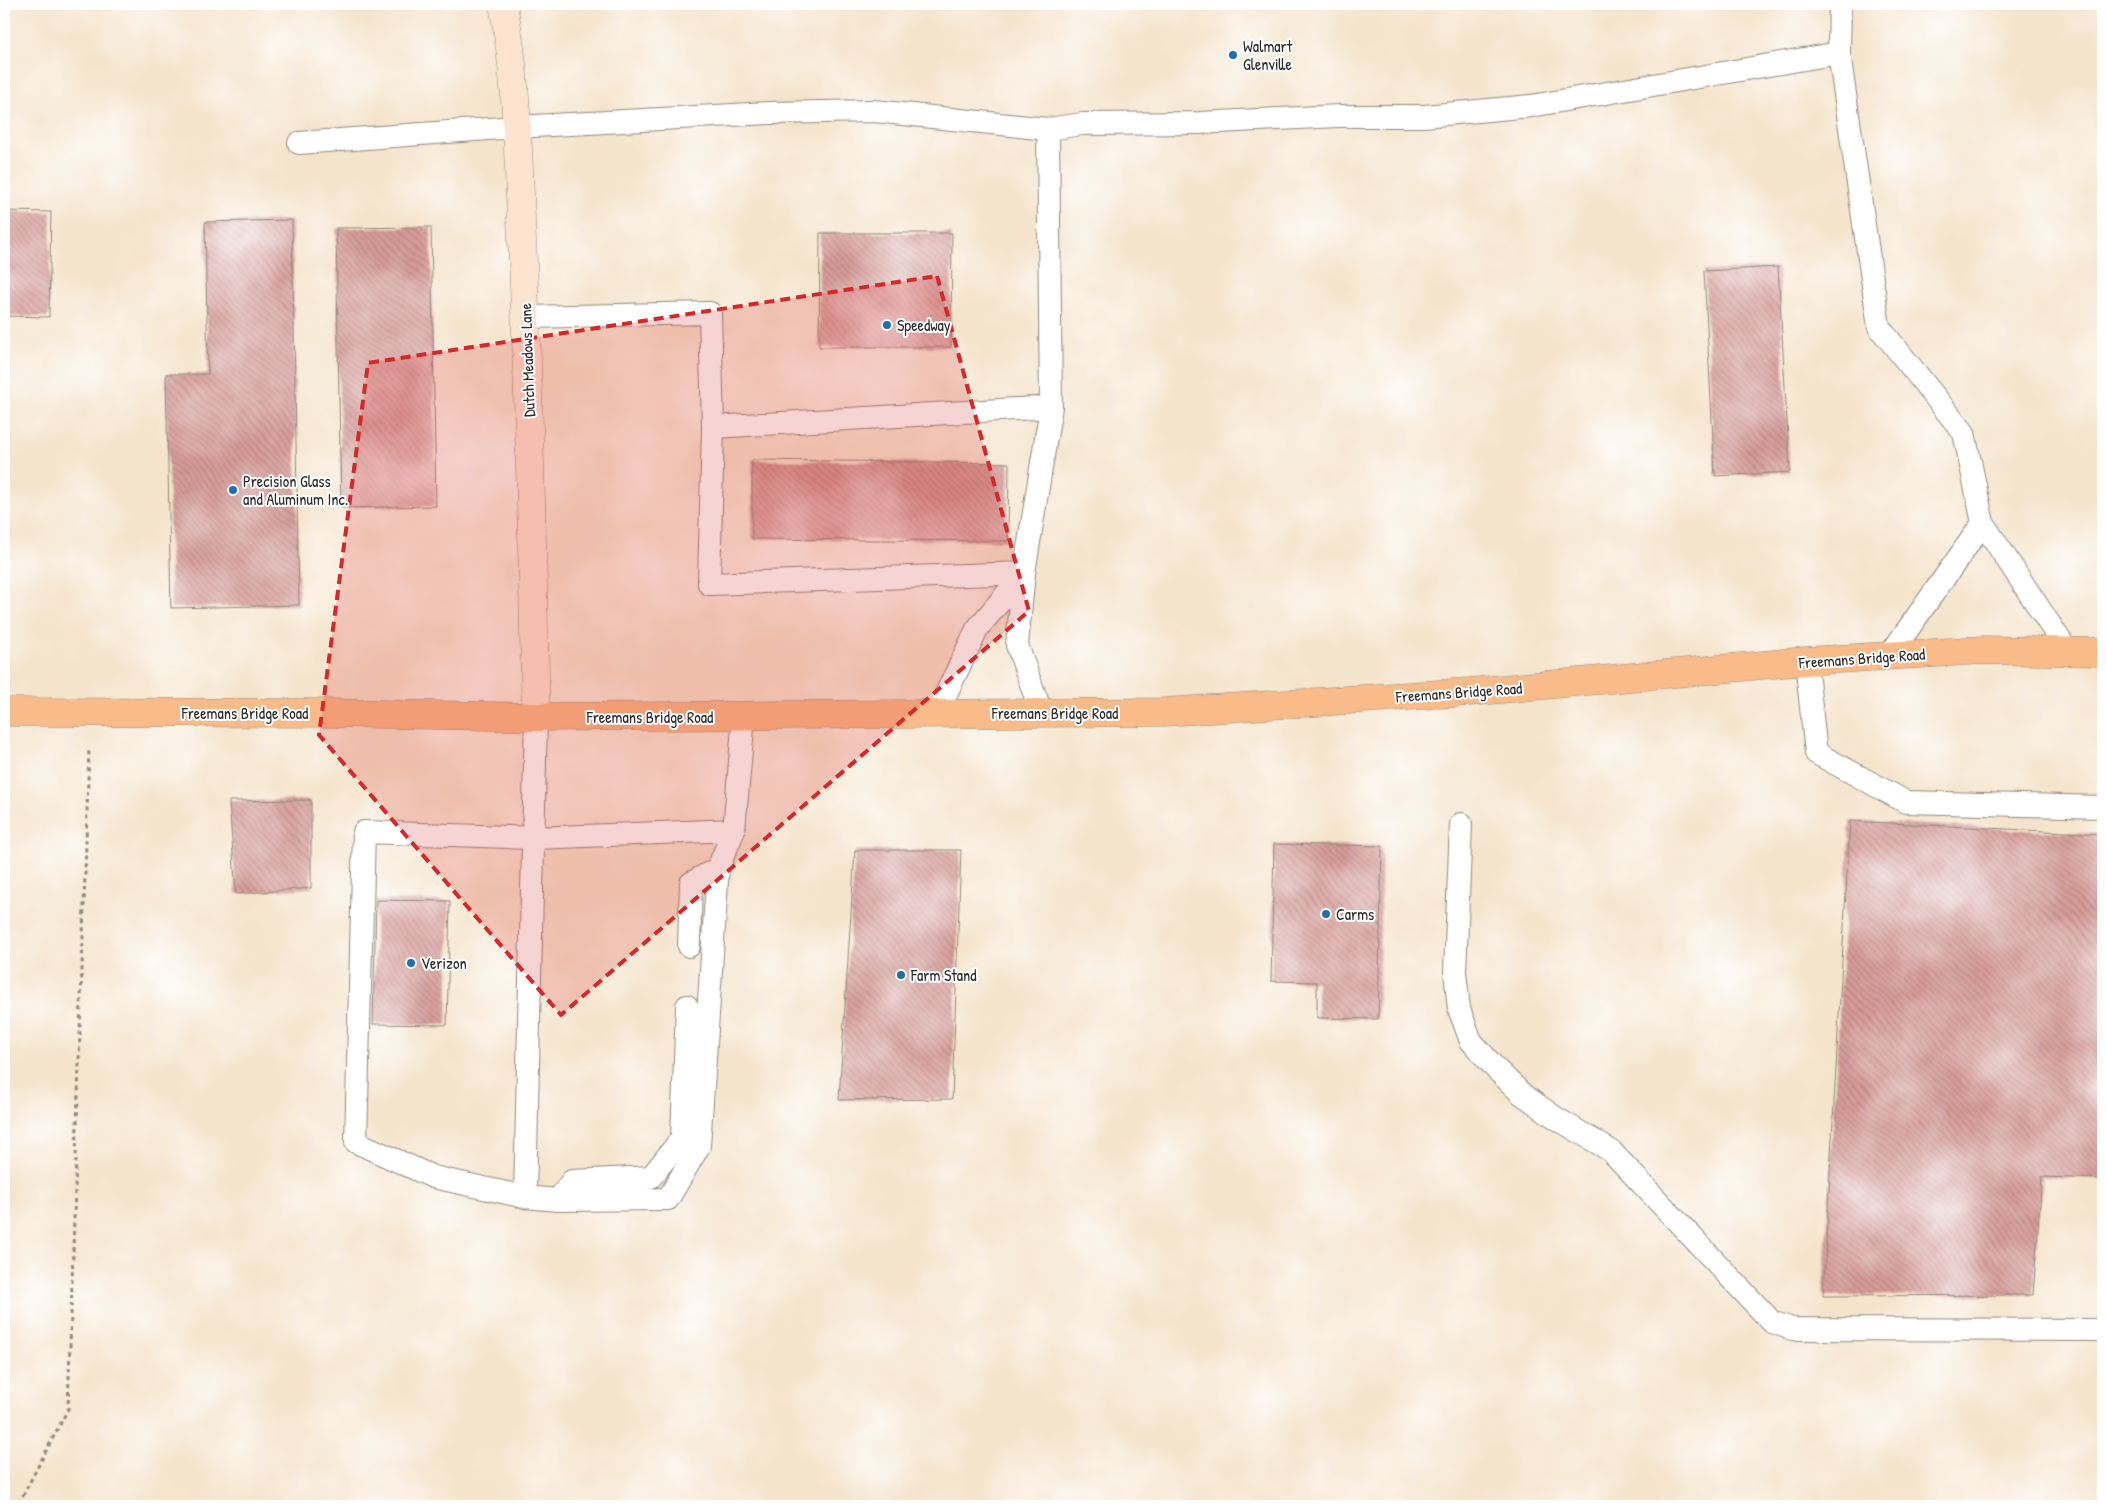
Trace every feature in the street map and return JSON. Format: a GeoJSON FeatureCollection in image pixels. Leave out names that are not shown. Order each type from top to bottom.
{"type":"FeatureCollection","features":[{"type":"Feature","properties":{"kind":"highway","name":"Freemans Bridge Road"},"geometry":{"type":"LineString","coordinates":[[4,712],[318,713],[536,717],[1174,712],[1469,692],[1806,661],[1983,650],[2103,652]]}},
{"type":"Feature","properties":{"kind":"street","name":"Dutch Meadows Lane"},"geometry":{"type":"LineString","coordinates":[[503,4],[507,23],[516,127],[526,316],[536,717]]}},
{"type":"Feature","properties":{"kind":"lane"},"geometry":{"type":"LineString","coordinates":[[1840,4],[1839,53],[1879,327],[1964,433],[1983,523],[2068,652]]}},
{"type":"Feature","properties":{"kind":"lane"},"geometry":{"type":"LineString","coordinates":[[299,143],[516,127],[769,113],[874,110],[1048,130],[1082,124],[1200,123],[1339,116],[1424,116],[1531,106],[1839,53]]}},
{"type":"Feature","properties":{"kind":"lane"},"geometry":{"type":"LineString","coordinates":[[1041,712],[1017,645],[1024,573],[1050,407],[1048,130]]}},
{"type":"Feature","properties":{"kind":"lane"},"geometry":{"type":"LineString","coordinates":[[526,316],[710,313],[713,428],[709,584],[1024,573]]}},
{"type":"Feature","properties":{"kind":"lane"},"geometry":{"type":"LineString","coordinates":[[713,428],[1050,407]]}},
{"type":"Feature","properties":{"kind":"lane"},"geometry":{"type":"LineString","coordinates":[[1889,656],[1983,523]]}},
{"type":"Feature","properties":{"kind":"lane"},"geometry":{"type":"LineString","coordinates":[[936,714],[977,629],[1024,573]]}},
{"type":"Feature","properties":{"kind":"lane"},"geometry":{"type":"LineString","coordinates":[[1806,661],[1816,753],[1906,802],[2103,807]]}},
{"type":"Feature","properties":{"kind":"lane"},"geometry":{"type":"LineString","coordinates":[[734,830],[534,838],[364,832],[356,1142],[433,1176],[525,1197],[558,1200],[668,1200],[699,1146],[718,868],[734,830],[744,716]]}},
{"type":"Feature","properties":{"kind":"lane"},"geometry":{"type":"LineString","coordinates":[[525,1197],[536,717]]}},
{"type":"Feature","properties":{"kind":"lane"},"geometry":{"type":"LineString","coordinates":[[1461,824],[1455,972],[1459,1009],[1471,1041],[1522,1094],[1556,1118],[1611,1151],[1772,1322],[1792,1329],[2103,1330]]}},
{"type":"Feature","properties":{"kind":"lane"},"geometry":{"type":"LineString","coordinates":[[689,946],[691,883],[718,868]]}},
{"type":"Feature","properties":{"kind":"lane"},"geometry":{"type":"LineString","coordinates":[[558,1200],[572,1181],[651,1177],[682,1138],[687,1006]]}},
{"type":"Feature","properties":{"kind":"path"},"geometry":{"type":"LineString","coordinates":[[12,1506],[20,1501],[68,1409],[90,713]]}},
{"type":"Feature","properties":{"kind":"highlighted area"},"geometry":{"type":"Polygon","coordinates":[[[937,276],[1029,611],[561,1015],[319,735],[368,363],[937,276]]]}},
{"type":"Feature","properties":{"kind":"building"},"geometry":{"type":"Polygon","coordinates":[[[4,211],[51,212],[49,317],[4,316],[4,211]]]}},
{"type":"Feature","properties":{"kind":"building","name":"Precision Glass and Aluminum Inc."},"geometry":{"type":"Polygon","coordinates":[[[292,220],[299,605],[171,608],[166,374],[208,374],[205,222],[292,220]]]}},
{"type":"Feature","properties":{"kind":"building"},"geometry":{"type":"Polygon","coordinates":[[[431,227],[436,506],[341,508],[336,228],[431,227]]]}},
{"type":"Feature","properties":{"kind":"building"},"geometry":{"type":"Polygon","coordinates":[[[820,233],[952,233],[951,347],[819,347],[820,233]]]}},
{"type":"Feature","properties":{"kind":"building"},"geometry":{"type":"Polygon","coordinates":[[[1778,267],[1790,472],[1715,476],[1704,271],[1778,267]]]}},
{"type":"Feature","properties":{"kind":"building"},"geometry":{"type":"Polygon","coordinates":[[[752,460],[1009,463],[1008,541],[752,539],[752,460]]]}},
{"type":"Feature","properties":{"kind":"building"},"geometry":{"type":"Polygon","coordinates":[[[311,800],[311,888],[236,894],[229,801],[311,800]]]}},
{"type":"Feature","properties":{"kind":"building"},"geometry":{"type":"Polygon","coordinates":[[[1850,821],[2103,834],[2103,1179],[2042,1177],[2033,1295],[1823,1296],[1850,821]]]}},
{"type":"Feature","properties":{"kind":"building","name":"Carms"},"geometry":{"type":"Polygon","coordinates":[[[1274,844],[1382,846],[1378,1019],[1317,1018],[1317,982],[1271,981],[1274,844]]]}},
{"type":"Feature","properties":{"kind":"building","name":"Farm Stand"},"geometry":{"type":"Polygon","coordinates":[[[855,850],[961,850],[952,1099],[839,1100],[855,850]]]}},
{"type":"Feature","properties":{"kind":"building","name":"Verizon"},"geometry":{"type":"Polygon","coordinates":[[[376,900],[450,901],[447,1025],[373,1024],[376,900]]]}},
{"type":"Feature","properties":{"kind":"place","name":"Walmart Glenville"},"geometry":{"type":"Point","coordinates":[1233,55]}},
{"type":"Feature","properties":{"kind":"place","name":"Speedway"},"geometry":{"type":"Point","coordinates":[887,325]}},
{"type":"Feature","properties":{"kind":"place","name":"Precision Glass and Aluminum Inc."},"geometry":{"type":"Point","coordinates":[233,490]}},
{"type":"Feature","properties":{"kind":"place","name":"Carms"},"geometry":{"type":"Point","coordinates":[1326,914]}},
{"type":"Feature","properties":{"kind":"place","name":"Verizon"},"geometry":{"type":"Point","coordinates":[411,963]}},
{"type":"Feature","properties":{"kind":"place","name":"Farm Stand"},"geometry":{"type":"Point","coordinates":[901,975]}}]}
